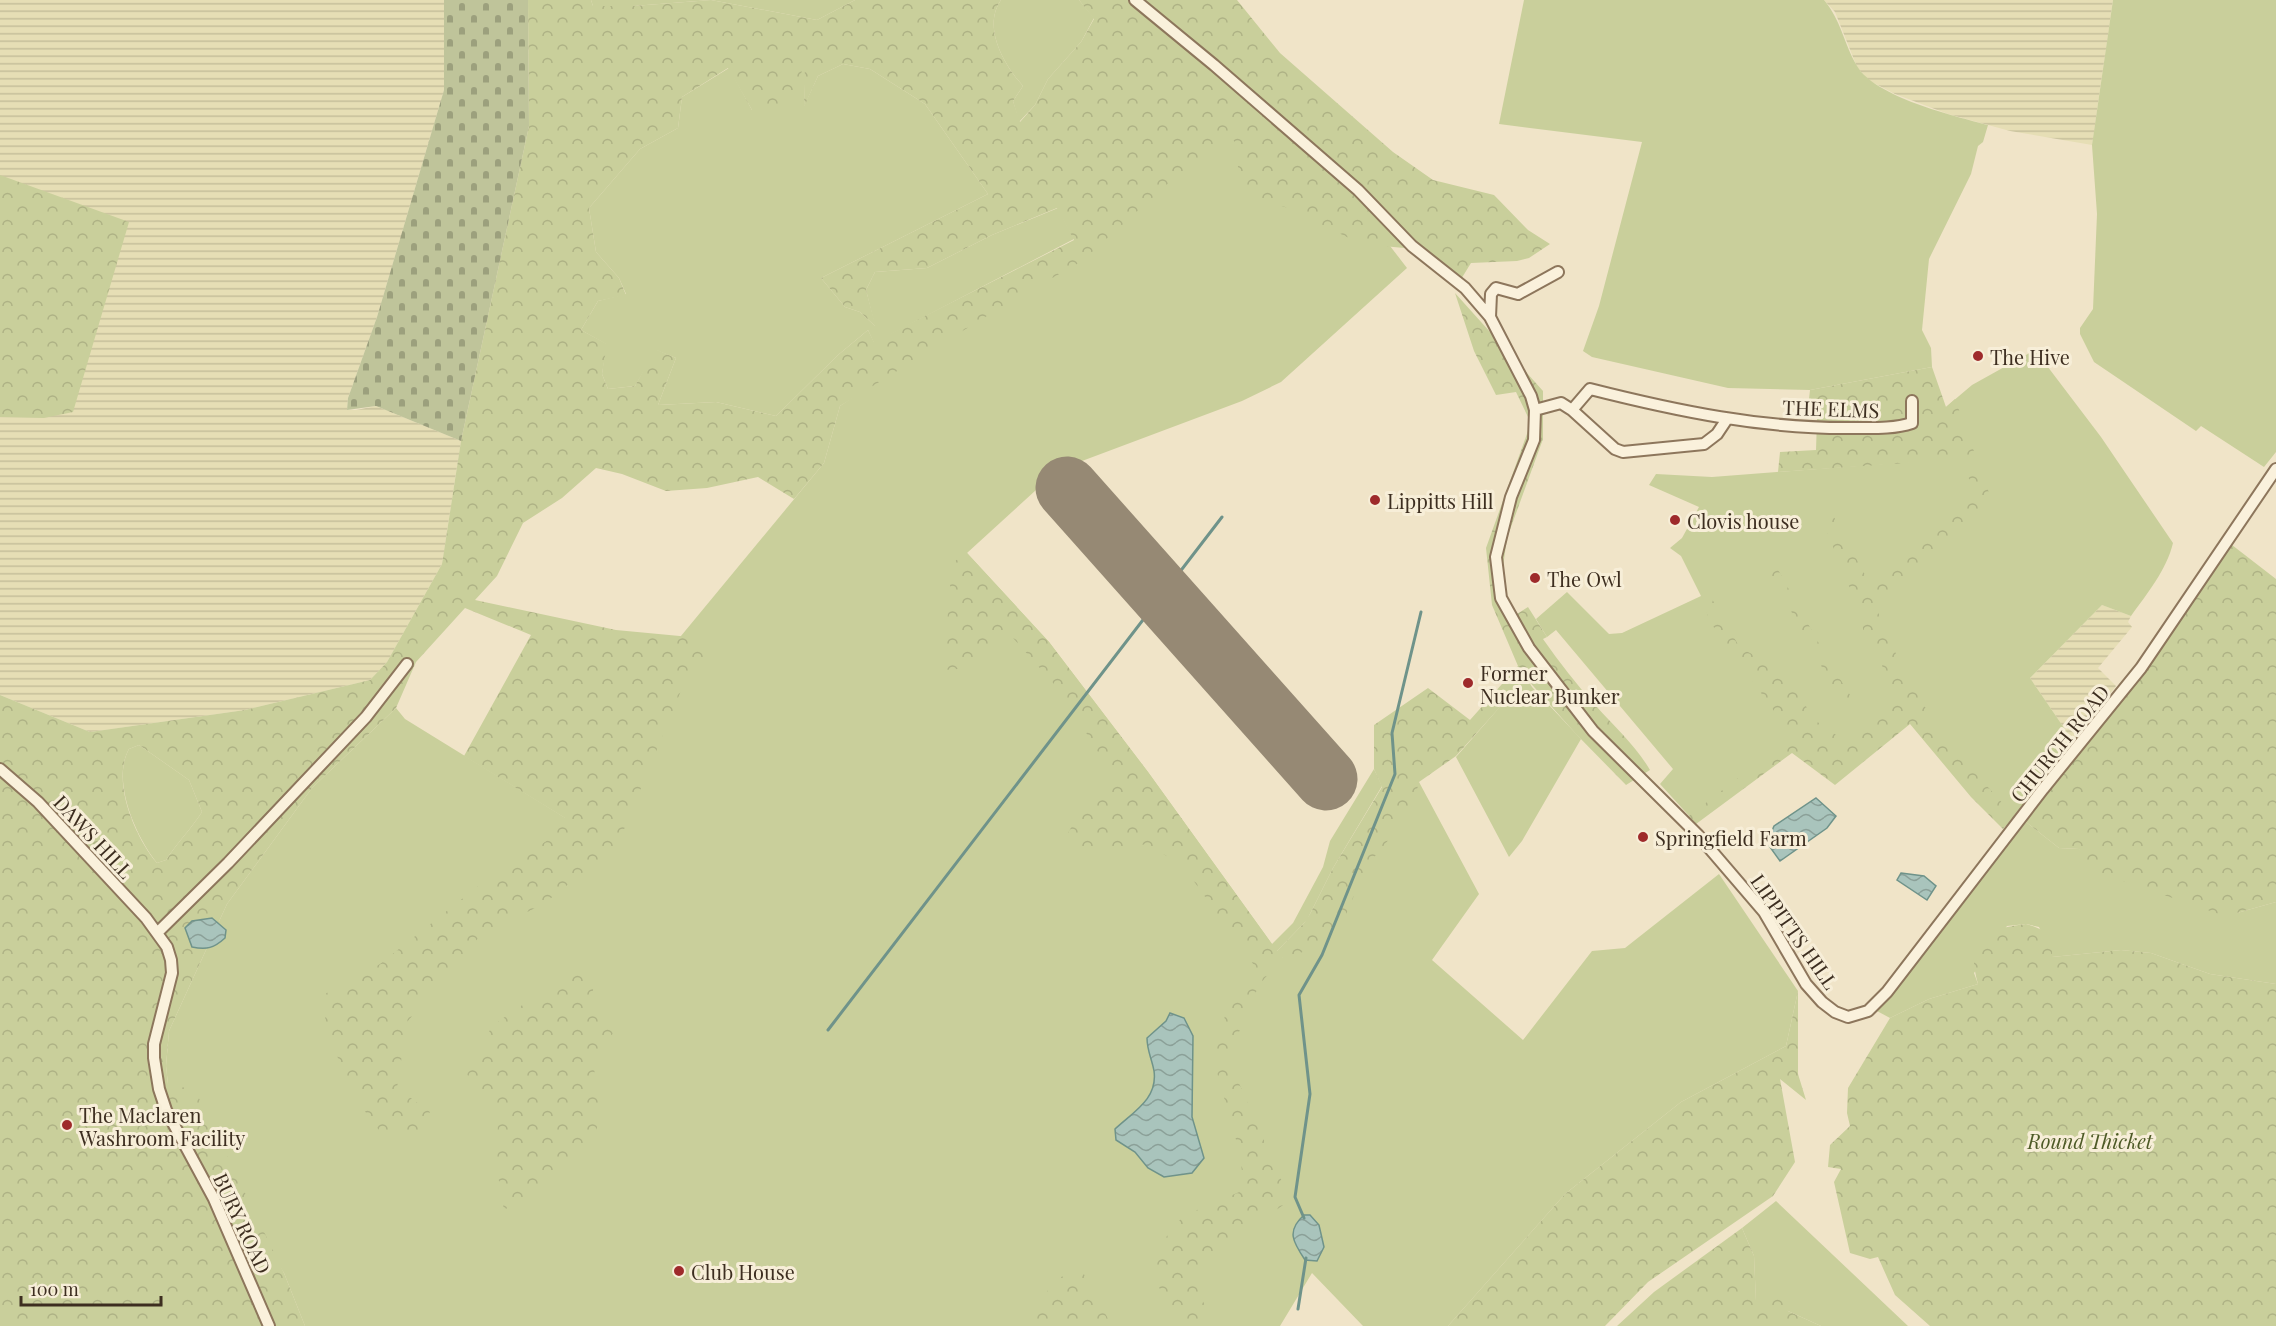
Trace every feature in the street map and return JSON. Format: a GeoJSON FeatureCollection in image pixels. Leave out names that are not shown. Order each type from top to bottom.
{"type":"FeatureCollection","features":[{"type":"Feature","properties":{"kind":"street","name":"LIPPITTS HILL"},"geometry":{"type":"LineString","coordinates":[[1135,0],[1358,190],[1412,246],[1465,288],[1490,317],[1531,396],[1534,411],[1534,440],[1511,497],[1496,557],[1501,598],[1529,648],[1593,731],[1698,835],[1764,912],[1806,984],[1822,1002],[1835,1012],[1848,1017]]}},
{"type":"Feature","properties":{"kind":"street"},"geometry":{"type":"LineString","coordinates":[[1490,317],[1491,294],[1496,288],[1518,294],[1558,272]]}},
{"type":"Feature","properties":{"kind":"street","name":"THE ELMS"},"geometry":{"type":"LineString","coordinates":[[1572,410],[1590,389],[1727,420],[1817,428],[1892,427],[1912,423],[1912,402]]}},
{"type":"Feature","properties":{"kind":"street"},"geometry":{"type":"LineString","coordinates":[[1534,411],[1561,403],[1572,410],[1615,449],[1623,452],[1704,444],[1717,434],[1727,420]]}},
{"type":"Feature","properties":{"kind":"street","name":"CHURCH ROAD"},"geometry":{"type":"LineString","coordinates":[[1848,1017],[1868,1011],[1887,992],[2043,789],[2111,708],[2141,668],[2276,469]]}},
{"type":"Feature","properties":{"kind":"street"},"geometry":{"type":"LineString","coordinates":[[158,932],[218,873],[366,717],[407,664]]}},
{"type":"Feature","properties":{"kind":"street","name":"DAWS HILL"},"geometry":{"type":"LineString","coordinates":[[0,770],[38,802],[158,932]]}},
{"type":"Feature","properties":{"kind":"street","name":"BURY ROAD"},"geometry":{"type":"LineString","coordinates":[[158,932],[171,960],[172,973],[154,1044],[159,1089],[166,1110],[219,1208],[269,1326]]}},
{"type":"Feature","properties":{"kind":"shaded area"},"geometry":{"type":"Polygon","coordinates":[[[0,0],[444,0],[444,90],[377,317],[348,398],[347,410],[376,406],[461,441],[442,564],[387,662],[370,680],[245,710],[90,732],[0,695],[0,0]]]}},
{"type":"Feature","properties":{"kind":"shaded area"},"geometry":{"type":"Polygon","coordinates":[[[1824,0],[2113,0],[2092,145],[2010,131],[1948,114],[1895,94],[1868,80],[1857,67],[1835,12],[1824,0]]]}},
{"type":"Feature","properties":{"kind":"shaded area"},"geometry":{"type":"Polygon","coordinates":[[[2102,605],[2131,616],[2128,622],[2132,627],[2098,668],[2116,686],[2073,741],[2030,678],[2102,605]]]}},
{"type":"Feature","properties":{"kind":"green space"},"geometry":{"type":"Polygon","coordinates":[[[444,0],[528,0],[529,126],[461,441],[376,406],[347,410],[348,398],[377,317],[444,90],[444,0]]]}},
{"type":"Feature","properties":{"kind":"green space"},"geometry":{"type":"Polygon","coordinates":[[[528,0],[591,0],[593,6],[633,6],[711,0],[817,20],[855,0],[1001,0],[994,22],[995,34],[1003,57],[1023,86],[1013,101],[1020,122],[1035,105],[1048,79],[1081,42],[1094,19],[1079,0],[1237,0],[1280,53],[1393,152],[1433,180],[1494,195],[1528,230],[1550,244],[1529,258],[1517,261],[1471,263],[1458,284],[1438,271],[1426,250],[1361,244],[1288,208],[1248,196],[1238,167],[1237,148],[1230,132],[1082,261],[1000,308],[840,406],[824,463],[794,499],[758,477],[707,488],[666,491],[622,474],[596,468],[562,498],[523,523],[497,576],[475,600],[616,630],[701,638],[706,674],[685,681],[618,844],[545,903],[480,936],[407,1022],[397,1088],[430,1112],[422,1131],[381,1133],[364,1110],[327,1036],[323,995],[380,964],[482,883],[548,840],[565,818],[464,756],[531,635],[465,608],[416,662],[396,708],[312,788],[227,904],[169,1031],[166,1066],[168,1084],[195,1090],[284,1273],[305,1326],[0,1326],[0,695],[90,732],[245,710],[370,680],[387,662],[442,564],[461,441],[529,126],[528,0]],[[805,64],[785,111],[752,110],[728,68],[682,97],[678,128],[640,149],[589,208],[596,252],[619,278],[626,295],[598,301],[581,330],[607,344],[602,374],[608,389],[635,386],[655,349],[676,358],[658,405],[716,402],[776,416],[838,355],[868,330],[874,342],[1074,240],[1057,208],[992,235],[927,268],[875,272],[866,290],[876,327],[860,312],[845,307],[821,278],[988,194],[925,104],[870,69],[843,64],[818,76],[804,107],[805,64]],[[139,745],[129,749],[124,762],[124,792],[134,824],[157,863],[166,860],[202,812],[189,780],[139,745]]]}},
{"type":"Feature","properties":{"kind":"green space"},"geometry":{"type":"Polygon","coordinates":[[[591,0],[711,0],[633,6],[593,6],[591,0]]]}},
{"type":"Feature","properties":{"kind":"green space"},"geometry":{"type":"Polygon","coordinates":[[[711,0],[855,0],[817,20],[711,0]]]}},
{"type":"Feature","properties":{"kind":"green space"},"geometry":{"type":"Polygon","coordinates":[[[1001,0],[1079,0],[1094,18],[1081,42],[1048,79],[1035,105],[1019,122],[1013,101],[1023,86],[1003,57],[995,34],[994,22],[1001,0]]]}},
{"type":"Feature","properties":{"kind":"green space"},"geometry":{"type":"Polygon","coordinates":[[[1524,0],[1824,0],[1857,66],[1866,77],[1880,87],[1916,104],[1988,125],[1983,142],[1978,146],[1971,174],[1929,259],[1922,330],[1931,348],[1932,367],[1810,390],[1728,388],[1592,357],[1583,351],[1599,306],[1642,142],[1499,124],[1524,0]]]}},
{"type":"Feature","properties":{"kind":"green space"},"geometry":{"type":"Polygon","coordinates":[[[2113,0],[2276,0],[2276,452],[2264,467],[2201,426],[2196,431],[2094,362],[2080,334],[2080,328],[2093,309],[2097,214],[2092,145],[2113,0]]]}},
{"type":"Feature","properties":{"kind":"green space"},"geometry":{"type":"Polygon","coordinates":[[[806,62],[804,106],[818,76],[843,64],[870,69],[925,104],[988,194],[821,278],[845,307],[860,312],[875,326],[866,290],[875,272],[927,268],[992,235],[1058,208],[1074,239],[874,343],[868,330],[838,355],[776,416],[716,402],[658,405],[676,358],[656,350],[635,386],[608,389],[602,374],[606,344],[581,330],[598,301],[626,294],[619,278],[596,252],[589,208],[640,149],[678,128],[682,97],[729,68],[752,110],[806,62]]]}},
{"type":"Feature","properties":{"kind":"green space"},"geometry":{"type":"Polygon","coordinates":[[[1255,102],[1353,198],[1407,268],[1281,382],[1242,401],[1058,470],[967,553],[1049,642],[1148,772],[1272,944],[1293,923],[1323,867],[1330,841],[1374,769],[1382,786],[1333,868],[1308,917],[1387,796],[1419,782],[1479,894],[1432,960],[1523,1040],[1592,951],[1625,948],[1719,874],[1798,991],[1786,1046],[1681,1102],[1565,1194],[1448,1326],[1363,1326],[1312,1273],[1280,1326],[305,1326],[284,1273],[168,1084],[166,1066],[169,1031],[227,904],[312,788],[396,708],[405,719],[593,835],[676,642],[824,463],[840,406],[1037,272],[1255,102]],[[1306,921],[1277,951],[1282,958],[1306,921]]]}},
{"type":"Feature","properties":{"kind":"green space"},"geometry":{"type":"Polygon","coordinates":[[[0,175],[129,222],[73,412],[44,418],[0,417],[0,175]]]}},
{"type":"Feature","properties":{"kind":"green space"},"geometry":{"type":"Polygon","coordinates":[[[1455,293],[1543,391],[1543,439],[1507,538],[1502,574],[1506,596],[1517,614],[1528,607],[1547,637],[1543,639],[1555,656],[1575,682],[1632,745],[1650,770],[1626,785],[1526,678],[1456,756],[1419,782],[1414,801],[1395,832],[1366,867],[1334,943],[1282,958],[1259,985],[1228,1058],[1290,1200],[1190,1272],[1214,1326],[1171,1326],[1169,1309],[1147,1261],[1183,1216],[1244,1190],[1240,1154],[1212,1055],[1219,1039],[1228,1004],[1256,968],[1183,866],[1147,844],[1088,853],[1067,835],[1081,809],[1116,782],[1062,693],[1006,630],[973,668],[943,670],[952,563],[967,553],[1049,642],[1148,772],[1277,951],[1307,920],[1333,868],[1382,787],[1374,769],[1374,725],[1428,688],[1470,720],[1518,666],[1492,605],[1486,548],[1528,431],[1528,417],[1516,392],[1496,395],[1474,351],[1455,293]]]}},
{"type":"Feature","properties":{"kind":"green space"},"geometry":{"type":"Polygon","coordinates":[[[2035,350],[2101,437],[2173,543],[2161,572],[2131,616],[2102,605],[2030,678],[2073,741],[2006,826],[1936,748],[1908,705],[1826,773],[1796,735],[1692,819],[1660,784],[1673,769],[1556,630],[1547,637],[1536,619],[1567,592],[1609,634],[1622,633],[1701,596],[1681,556],[1670,548],[1682,538],[1699,507],[1649,485],[1656,474],[1712,477],[1963,458],[1946,407],[1972,385],[2035,350]]]}},
{"type":"Feature","properties":{"kind":"green space"},"geometry":{"type":"Polygon","coordinates":[[[1932,367],[1946,407],[1955,399],[1992,501],[1967,532],[1926,560],[1877,610],[1900,663],[1941,735],[2014,816],[2003,829],[1971,797],[1910,724],[1835,785],[1792,753],[1696,824],[1689,816],[1792,736],[1710,622],[1701,596],[1708,592],[1740,648],[1774,665],[1816,721],[1842,739],[1901,700],[1887,685],[1881,661],[1866,644],[1860,613],[1823,522],[1834,517],[1871,586],[1974,499],[1964,459],[1778,472],[1780,452],[1816,450],[1817,419],[1807,417],[1810,390],[1932,367]]]}},
{"type":"Feature","properties":{"kind":"green space"},"geometry":{"type":"Polygon","coordinates":[[[2232,545],[2276,579],[2276,902],[2237,913],[2219,914],[2091,870],[2079,849],[2059,848],[2026,822],[2232,545]]]}},
{"type":"Feature","properties":{"kind":"green space"},"geometry":{"type":"Polygon","coordinates":[[[1777,568],[1827,658],[1860,711],[1850,718],[1770,573],[1777,568]]]}},
{"type":"Feature","properties":{"kind":"green space"},"geometry":{"type":"Polygon","coordinates":[[[1526,677],[1532,687],[1581,739],[1522,841],[1509,857],[1456,757],[1526,677]]]}},
{"type":"Feature","properties":{"kind":"green space"},"geometry":{"type":"Polygon","coordinates":[[[139,745],[189,780],[202,812],[166,860],[157,863],[134,824],[124,792],[124,762],[129,749],[139,745]]]}},
{"type":"Feature","properties":{"kind":"green space"},"geometry":{"type":"Polygon","coordinates":[[[2026,822],[2059,848],[2079,849],[2237,913],[2276,902],[2276,984],[2210,974],[2151,953],[2121,950],[2052,957],[2039,927],[2026,924],[2007,926],[1974,973],[1978,984],[1929,999],[1890,1018],[1877,1011],[2026,822]]]}},
{"type":"Feature","properties":{"kind":"green space","name":"Round Thicket"},"geometry":{"type":"Polygon","coordinates":[[[2026,924],[2039,928],[2047,935],[2051,944],[2052,957],[2121,950],[2151,953],[2210,974],[2276,984],[2276,1326],[1930,1326],[1895,1295],[1878,1257],[1870,1259],[1850,1253],[1834,1182],[1841,1169],[1828,1167],[1830,1145],[1850,1126],[1847,1113],[1848,1088],[1890,1018],[1929,999],[1978,984],[1974,956],[1981,939],[1988,933],[1999,929],[2026,924]]]}},
{"type":"Feature","properties":{"kind":"green space"},"geometry":{"type":"Polygon","coordinates":[[[595,971],[592,1000],[615,1031],[592,1060],[603,1111],[591,1144],[556,1179],[504,1210],[497,1170],[498,1109],[475,1092],[467,1074],[492,1026],[519,1007],[580,973],[595,971]]]}},
{"type":"Feature","properties":{"kind":"green space"},"geometry":{"type":"Polygon","coordinates":[[[1798,991],[1798,1074],[1806,1100],[1780,1079],[1795,1162],[1773,1196],[1648,1282],[1605,1326],[1448,1326],[1565,1194],[1681,1102],[1786,1046],[1798,991]]]}},
{"type":"Feature","properties":{"kind":"green space"},"geometry":{"type":"Polygon","coordinates":[[[1776,1201],[1908,1326],[1821,1326],[1788,1311],[1756,1302],[1754,1256],[1742,1228],[1776,1201]]]}},
{"type":"Feature","properties":{"kind":"green space"},"geometry":{"type":"Polygon","coordinates":[[[1742,1228],[1754,1256],[1756,1301],[1779,1290],[1788,1311],[1821,1326],[1617,1326],[1654,1292],[1742,1228]]]}},
{"type":"Feature","properties":{"kind":"green space"},"geometry":{"type":"Polygon","coordinates":[[[1079,1265],[1112,1326],[1023,1326],[1032,1322],[1051,1284],[1079,1265]]]}},
{"type":"Feature","properties":{"kind":"water"},"geometry":{"type":"Polygon","coordinates":[[[1816,798],[1836,816],[1827,828],[1780,861],[1767,843],[1774,826],[1816,798]]]}},
{"type":"Feature","properties":{"kind":"water"},"geometry":{"type":"Polygon","coordinates":[[[1901,873],[1924,876],[1936,886],[1927,900],[1897,880],[1901,873]]]}},
{"type":"Feature","properties":{"kind":"water"},"geometry":{"type":"Polygon","coordinates":[[[212,918],[226,930],[225,938],[210,947],[192,947],[185,928],[192,921],[212,918]]]}},
{"type":"Feature","properties":{"kind":"water"},"geometry":{"type":"Polygon","coordinates":[[[1170,1013],[1184,1018],[1193,1036],[1192,1117],[1204,1158],[1192,1173],[1164,1177],[1148,1168],[1135,1152],[1116,1140],[1115,1129],[1143,1104],[1152,1089],[1154,1071],[1147,1038],[1166,1021],[1170,1013]]]}},
{"type":"Feature","properties":{"kind":"water"},"geometry":{"type":"Polygon","coordinates":[[[1304,1215],[1310,1215],[1319,1225],[1324,1247],[1317,1261],[1305,1260],[1293,1237],[1295,1226],[1304,1215]]]}},
{"type":"Feature","properties":{"kind":"waterway"},"geometry":{"type":"LineString","coordinates":[[828,1030],[1222,517]]}},
{"type":"Feature","properties":{"kind":"waterway"},"geometry":{"type":"LineString","coordinates":[[1304,1218],[1295,1197],[1310,1094],[1299,995],[1322,955],[1395,774],[1392,733],[1421,612]]}},
{"type":"Feature","properties":{"kind":"waterway"},"geometry":{"type":"LineString","coordinates":[[1298,1309],[1306,1258]]}},
{"type":"Feature","properties":{"kind":"runway"},"geometry":{"type":"LineString","coordinates":[[1067,488],[1326,779]]}},
{"type":"Feature","properties":{"kind":"place","name":"The Hive"},"geometry":{"type":"Point","coordinates":[1978,356]}},
{"type":"Feature","properties":{"kind":"place","name":"Lippitts Hill"},"geometry":{"type":"Point","coordinates":[1375,500]}},
{"type":"Feature","properties":{"kind":"place","name":"Clovis house"},"geometry":{"type":"Point","coordinates":[1675,520]}},
{"type":"Feature","properties":{"kind":"place","name":"The Owl"},"geometry":{"type":"Point","coordinates":[1535,578]}},
{"type":"Feature","properties":{"kind":"place","name":"Former Nuclear Bunker"},"geometry":{"type":"Point","coordinates":[1468,683]}},
{"type":"Feature","properties":{"kind":"place","name":"Springfield Farm"},"geometry":{"type":"Point","coordinates":[1643,837]}},
{"type":"Feature","properties":{"kind":"place","name":"The Maclaren Washroom Facility"},"geometry":{"type":"Point","coordinates":[67,1125]}},
{"type":"Feature","properties":{"kind":"place","name":"Club House"},"geometry":{"type":"Point","coordinates":[679,1271]}}]}
